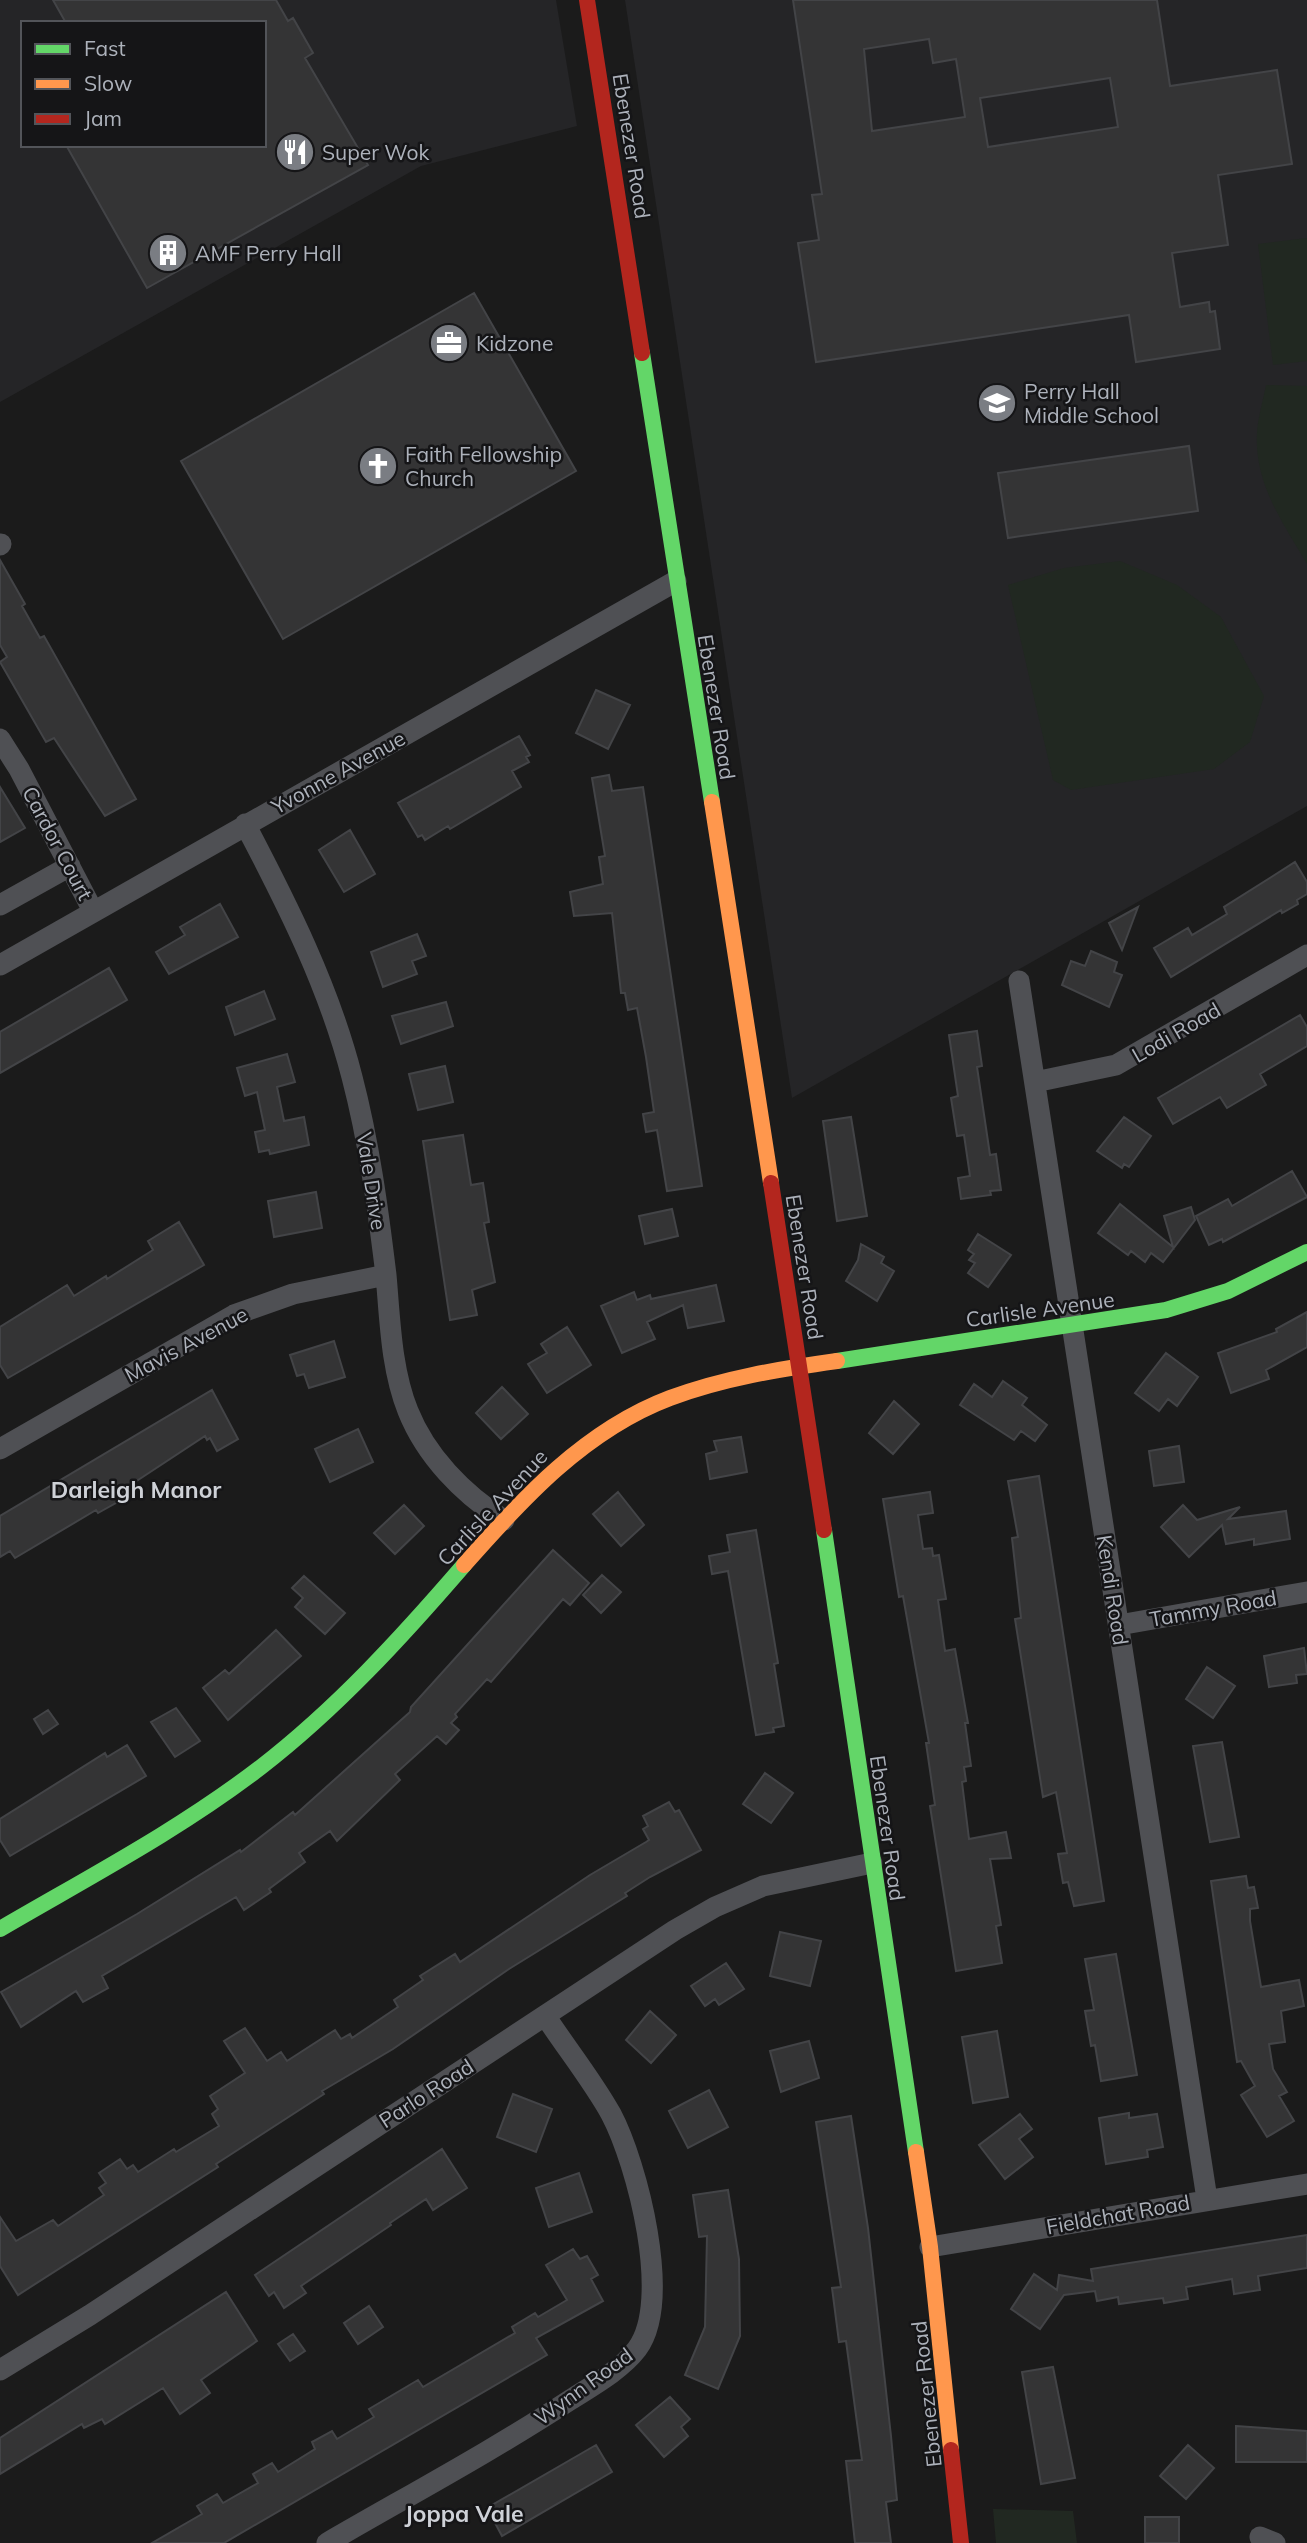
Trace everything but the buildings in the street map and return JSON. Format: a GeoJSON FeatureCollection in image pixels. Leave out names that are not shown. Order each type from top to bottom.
{"type":"FeatureCollection","features":[{"type":"Feature","properties":{"kind":"street","name":"Ebenezer Road"},"geometry":{"type":"LineString","coordinates":[[587,0],[799,1367],[930,2247],[961,2543]]}},
{"type":"Feature","properties":{"kind":"street","name":"Yvonne Avenue"},"geometry":{"type":"LineString","coordinates":[[0,965],[676,581]]}},
{"type":"Feature","properties":{"kind":"street","name":"Cardor Court"},"geometry":{"type":"LineString","coordinates":[[0,739],[93,911]]}},
{"type":"Feature","properties":{"kind":"street","name":"Vale Drive"},"geometry":{"type":"LineString","coordinates":[[245,824],[300,933],[335,1015],[364,1128],[400,1385],[416,1429],[429,1450],[455,1481],[484,1508],[504,1520]]}},
{"type":"Feature","properties":{"kind":"street"},"geometry":{"type":"LineString","coordinates":[[0,905],[70,866]]}},
{"type":"Feature","properties":{"kind":"street","name":"Lodi Road"},"geometry":{"type":"LineString","coordinates":[[1035,1082],[1116,1065],[1307,955]]}},
{"type":"Feature","properties":{"kind":"street","name":"Kendi Road"},"geometry":{"type":"LineString","coordinates":[[1019,981],[1207,2199]]}},
{"type":"Feature","properties":{"kind":"street","name":"Carlisle Avenue"},"geometry":{"type":"LineString","coordinates":[[0,1929],[201,1809],[260,1768],[313,1723],[389,1651],[504,1520],[574,1452],[610,1427],[643,1409],[740,1376],[1204,1302],[1224,1295],[1307,1252]]}},
{"type":"Feature","properties":{"kind":"street","name":"Mavis Avenue"},"geometry":{"type":"LineString","coordinates":[[0,1449],[234,1315],[293,1294],[386,1275]]}},
{"type":"Feature","properties":{"kind":"street","name":"Tammy Road"},"geometry":{"type":"LineString","coordinates":[[1118,1625],[1307,1592]]}},
{"type":"Feature","properties":{"kind":"street","name":"Parlo Road"},"geometry":{"type":"LineString","coordinates":[[0,2370],[90,2315],[675,1930],[715,1907],[763,1886],[872,1863]]}},
{"type":"Feature","properties":{"kind":"street","name":"Wynn Road"},"geometry":{"type":"LineString","coordinates":[[327,2543],[591,2386],[637,2349],[647,2329],[654,2284],[638,2192],[623,2143],[610,2113],[546,2017]]}},
{"type":"Feature","properties":{"kind":"street","name":"Fieldchat Road"},"geometry":{"type":"LineString","coordinates":[[930,2247],[1307,2184]]}},
{"type":"Feature","properties":{"kind":"shaded area"},"geometry":{"type":"Polygon","coordinates":[[[0,0],[556,0],[577,126],[421,166],[0,402],[0,0]]]}},
{"type":"Feature","properties":{"kind":"shaded area","name":"Perry Hall Middle School"},"geometry":{"type":"Polygon","coordinates":[[[625,0],[1307,0],[1307,806],[792,1098],[625,0]]]}},
{"type":"Feature","properties":{"kind":"shaded area"},"geometry":{"type":"Polygon","coordinates":[[[1307,238],[1307,361],[1273,365],[1258,244],[1307,238]]]}},
{"type":"Feature","properties":{"kind":"shaded area"},"geometry":{"type":"Polygon","coordinates":[[[1266,385],[1307,386],[1307,564],[1272,502],[1260,469],[1257,433],[1266,385]]]}},
{"type":"Feature","properties":{"kind":"shaded area"},"geometry":{"type":"Polygon","coordinates":[[[1120,561],[1177,585],[1221,617],[1264,696],[1250,742],[1214,769],[1071,790],[1053,780],[1008,585],[1064,568],[1120,561]]]}},
{"type":"Feature","properties":{"kind":"shaded area"},"geometry":{"type":"Polygon","coordinates":[[[993,2509],[1073,2511],[1077,2543],[996,2543],[993,2509]]]}},
{"type":"Feature","properties":{"kind":"traffic: fast"},"geometry":{"type":"LineString","coordinates":[[642,353],[712,802]]}},
{"type":"Feature","properties":{"kind":"traffic: fast"},"geometry":{"type":"LineString","coordinates":[[837,1361],[1166,1310],[1228,1291],[1307,1252]]}},
{"type":"Feature","properties":{"kind":"traffic: fast"},"geometry":{"type":"LineString","coordinates":[[824,1530],[916,2152]]}},
{"type":"Feature","properties":{"kind":"traffic: fast"},"geometry":{"type":"LineString","coordinates":[[0,1929],[166,1832],[261,1767],[342,1696],[464,1565]]}},
{"type":"Feature","properties":{"kind":"traffic: slow"},"geometry":{"type":"LineString","coordinates":[[712,802],[771,1183]]}},
{"type":"Feature","properties":{"kind":"traffic: slow"},"geometry":{"type":"LineString","coordinates":[[464,1565],[557,1469],[610,1428],[639,1412],[670,1398],[711,1385],[773,1371],[837,1361]]}},
{"type":"Feature","properties":{"kind":"traffic: slow"},"geometry":{"type":"LineString","coordinates":[[916,2152],[930,2247],[951,2450]]}},
{"type":"Feature","properties":{"kind":"traffic: jam"},"geometry":{"type":"LineString","coordinates":[[587,0],[642,353]]}},
{"type":"Feature","properties":{"kind":"traffic: jam"},"geometry":{"type":"LineString","coordinates":[[771,1183],[824,1530]]}},
{"type":"Feature","properties":{"kind":"traffic: jam"},"geometry":{"type":"LineString","coordinates":[[951,2450],[961,2543]]}},
{"type":"Feature","properties":{"kind":"place","name":"Super Wok"},"geometry":{"type":"Point","coordinates":[295,152]}},
{"type":"Feature","properties":{"kind":"place","name":"AMF Perry Hall"},"geometry":{"type":"Point","coordinates":[168,253]}},
{"type":"Feature","properties":{"kind":"place","name":"Kidzone"},"geometry":{"type":"Point","coordinates":[449,343]}},
{"type":"Feature","properties":{"kind":"place","name":"Perry Hall Middle School"},"geometry":{"type":"Point","coordinates":[997,403]}},
{"type":"Feature","properties":{"kind":"place","name":"Faith Fellowship Church"},"geometry":{"type":"Point","coordinates":[378,466]}},
{"type":"Feature","properties":{"kind":"district","name":"Darleigh Manor"},"geometry":{"type":"Point","coordinates":[136,1489]}},
{"type":"Feature","properties":{"kind":"district","name":"Joppa Vale"},"geometry":{"type":"Point","coordinates":[464,2513]}}]}
